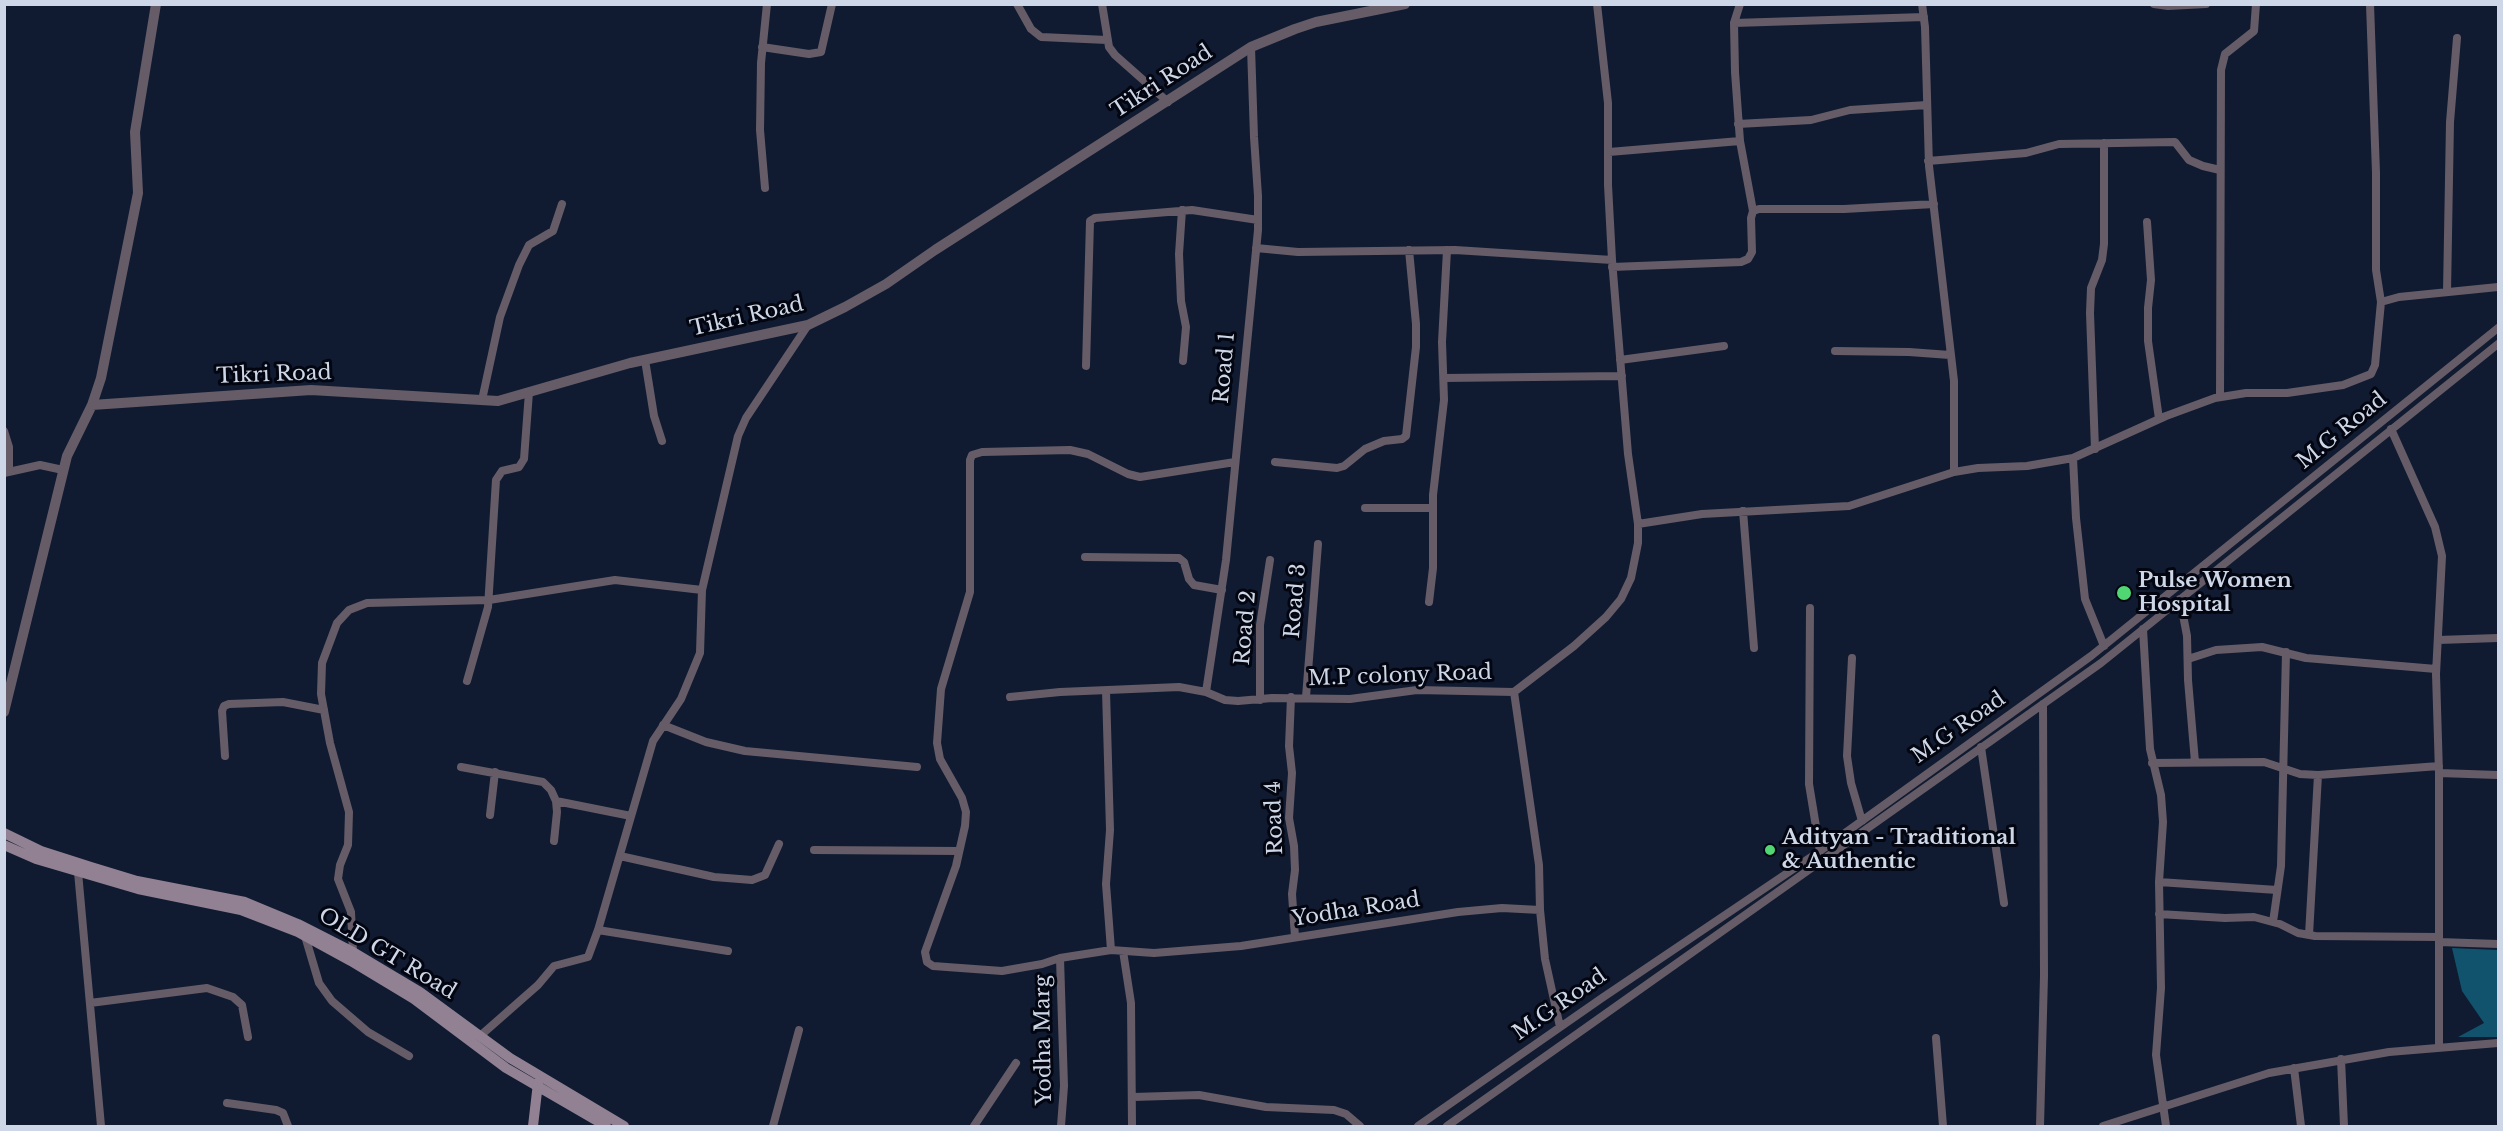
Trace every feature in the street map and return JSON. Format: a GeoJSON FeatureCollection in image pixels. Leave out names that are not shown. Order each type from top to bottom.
{"type":"FeatureCollection","features":[{"type":"Feature","properties":{"kind":"main road","name":"OLD GT Road"},"geometry":{"type":"LineString","coordinates":[[4,833],[41,851],[137,881],[244,902],[298,924],[353,952],[420,992],[539,1082],[606,1126]]}},
{"type":"Feature","properties":{"kind":"main road","name":"OLD GT Road"},"geometry":{"type":"LineString","coordinates":[[4,845],[36,859],[138,889],[241,910],[305,936],[414,999],[506,1068],[539,1082],[624,1126]]}},
{"type":"Feature","properties":{"kind":"main road"},"geometry":{"type":"LineString","coordinates":[[533,1126],[539,1082]]}},
{"type":"Feature","properties":{"kind":"street"},"geometry":{"type":"LineString","coordinates":[[4,712],[67,456],[92,405],[101,378],[138,193],[135,132],[156,4]]}},
{"type":"Feature","properties":{"kind":"street"},"geometry":{"type":"LineString","coordinates":[[765,189],[759,130],[762,47],[767,4]]}},
{"type":"Feature","properties":{"kind":"street"},"geometry":{"type":"LineString","coordinates":[[762,47],[809,54],[821,52],[832,4]]}},
{"type":"Feature","properties":{"kind":"street"},"geometry":{"type":"LineString","coordinates":[[1017,4],[1031,29],[1041,37],[1107,40]]}},
{"type":"Feature","properties":{"kind":"street"},"geometry":{"type":"LineString","coordinates":[[1102,4],[1107,40],[1115,55],[1168,102]]}},
{"type":"Feature","properties":{"kind":"street","name":"Tikri Road"},"geometry":{"type":"LineString","coordinates":[[92,405],[311,390],[498,401],[645,360],[808,325],[886,284],[935,250],[1251,47],[1316,22],[1406,4]]}},
{"type":"Feature","properties":{"kind":"street"},"geometry":{"type":"LineString","coordinates":[[1514,692],[1574,646],[1606,617],[1621,599],[1631,579],[1635,561],[1638,524],[1628,454],[1612,264],[1606,82],[1597,4]]}},
{"type":"Feature","properties":{"kind":"street"},"geometry":{"type":"LineString","coordinates":[[1257,248],[1298,252],[1447,250],[1612,264],[1741,262],[1748,259],[1752,252],[1751,218],[1753,211],[1740,141],[1734,72],[1734,23],[1740,4]]}},
{"type":"Feature","properties":{"kind":"street"},"geometry":{"type":"LineString","coordinates":[[1922,4],[1928,160],[1954,381],[1954,472]]}},
{"type":"Feature","properties":{"kind":"street"},"geometry":{"type":"LineString","coordinates":[[2154,4],[2175,6],[2206,4]]}},
{"type":"Feature","properties":{"kind":"street"},"geometry":{"type":"LineString","coordinates":[[2220,397],[2222,61],[2233,46],[2254,31],[2256,4]]}},
{"type":"Feature","properties":{"kind":"street"},"geometry":{"type":"LineString","coordinates":[[1638,524],[1702,513],[1849,506],[1954,472],[1978,468],[2027,466],[2073,458],[2159,419],[2220,397],[2246,393],[2287,393],[2343,385],[2371,374],[2375,364],[2381,302],[2376,270],[2376,173],[2370,4]]}},
{"type":"Feature","properties":{"kind":"street"},"geometry":{"type":"LineString","coordinates":[[1734,23],[1923,17]]}},
{"type":"Feature","properties":{"kind":"street"},"geometry":{"type":"LineString","coordinates":[[2447,292],[2450,122],[2457,39]]}},
{"type":"Feature","properties":{"kind":"street","name":"Road 1"},"geometry":{"type":"LineString","coordinates":[[1206,692],[1211,646],[1222,590],[1257,248],[1258,220],[1251,47]]}},
{"type":"Feature","properties":{"kind":"street"},"geometry":{"type":"LineString","coordinates":[[1738,124],[1811,120],[1850,110],[1927,105]]}},
{"type":"Feature","properties":{"kind":"street"},"geometry":{"type":"LineString","coordinates":[[1609,152],[1740,141]]}},
{"type":"Feature","properties":{"kind":"street"},"geometry":{"type":"LineString","coordinates":[[1928,160],[2026,153],[2059,144],[2175,142],[2189,160],[2220,170]]}},
{"type":"Feature","properties":{"kind":"street"},"geometry":{"type":"LineString","coordinates":[[2095,448],[2090,313],[2091,288],[2102,260],[2104,244],[2104,143]]}},
{"type":"Feature","properties":{"kind":"street"},"geometry":{"type":"LineString","coordinates":[[482,400],[500,317],[519,265],[529,246],[553,231],[562,204]]}},
{"type":"Feature","properties":{"kind":"street"},"geometry":{"type":"LineString","coordinates":[[1753,211],[1934,204]]}},
{"type":"Feature","properties":{"kind":"street"},"geometry":{"type":"LineString","coordinates":[[1086,366],[1090,221],[1095,218],[1182,210],[1258,220]]}},
{"type":"Feature","properties":{"kind":"street"},"geometry":{"type":"LineString","coordinates":[[1182,210],[1179,254],[1181,301],[1186,327],[1183,361]]}},
{"type":"Feature","properties":{"kind":"street"},"geometry":{"type":"LineString","coordinates":[[2146,222],[2151,280],[2148,340],[2159,419]]}},
{"type":"Feature","properties":{"kind":"street"},"geometry":{"type":"LineString","coordinates":[[1275,462],[1337,468],[1344,466],[1365,449],[1384,441],[1402,439],[1406,436],[1416,347],[1409,250]]}},
{"type":"Feature","properties":{"kind":"street"},"geometry":{"type":"LineString","coordinates":[[1429,602],[1433,568],[1432,508],[1444,378],[1442,342],[1447,250]]}},
{"type":"Feature","properties":{"kind":"street"},"geometry":{"type":"LineString","coordinates":[[2381,302],[2399,297],[2499,287]]}},
{"type":"Feature","properties":{"kind":"street"},"geometry":{"type":"LineString","coordinates":[[480,1036],[538,985],[554,966],[588,957],[653,741],[681,699],[700,652],[702,590],[738,436],[746,418],[808,325]]}},
{"type":"Feature","properties":{"kind":"street","name":"M.G Road"},"geometry":{"type":"LineString","coordinates":[[1418,1126],[1820,851],[2102,647],[2499,328]]}},
{"type":"Feature","properties":{"kind":"street","name":"M.G Road"},"geometry":{"type":"LineString","coordinates":[[1447,1126],[2107,658],[2499,344]]}},
{"type":"Feature","properties":{"kind":"street"},"geometry":{"type":"LineString","coordinates":[[1620,360],[1724,346]]}},
{"type":"Feature","properties":{"kind":"street"},"geometry":{"type":"LineString","coordinates":[[1834,351],[1910,352],[1950,356]]}},
{"type":"Feature","properties":{"kind":"street"},"geometry":{"type":"LineString","coordinates":[[645,360],[654,416],[662,441]]}},
{"type":"Feature","properties":{"kind":"street"},"geometry":{"type":"LineString","coordinates":[[1444,378],[1622,376]]}},
{"type":"Feature","properties":{"kind":"street"},"geometry":{"type":"LineString","coordinates":[[468,681],[489,600],[496,480],[502,471],[519,467],[524,459],[529,392]]}},
{"type":"Feature","properties":{"kind":"street"},"geometry":{"type":"LineString","coordinates":[[2391,429],[2435,526],[2440,544],[2442,567],[2436,669],[2439,770],[2439,1047]]}},
{"type":"Feature","properties":{"kind":"street"},"geometry":{"type":"LineString","coordinates":[[4,431],[9,447],[7,471],[40,465],[63,470]]}},
{"type":"Feature","properties":{"kind":"street","name":"Yodha Marg"},"geometry":{"type":"LineString","coordinates":[[1061,1126],[1064,1086],[1060,958],[1042,964],[1002,971],[933,966],[927,962],[925,952],[959,851],[965,826],[966,812],[962,798],[940,759],[937,743],[940,689],[970,592],[969,470],[972,455],[997,450],[1070,450],[1088,454],[1128,474],[1140,477],[1235,462]]}},
{"type":"Feature","properties":{"kind":"street"},"geometry":{"type":"LineString","coordinates":[[2073,458],[2076,518],[2085,599],[2107,658]]}},
{"type":"Feature","properties":{"kind":"street"},"geometry":{"type":"LineString","coordinates":[[1365,508],[1432,508]]}},
{"type":"Feature","properties":{"kind":"street"},"geometry":{"type":"LineString","coordinates":[[1743,511],[1754,648]]}},
{"type":"Feature","properties":{"kind":"street","name":"Road 3"},"geometry":{"type":"LineString","coordinates":[[1306,697],[1318,544]]}},
{"type":"Feature","properties":{"kind":"street"},"geometry":{"type":"LineString","coordinates":[[1085,557],[1179,558],[1184,562],[1189,579],[1194,585],[1222,590]]}},
{"type":"Feature","properties":{"kind":"street","name":"Road 2"},"geometry":{"type":"LineString","coordinates":[[1260,700],[1260,625],[1270,560]]}},
{"type":"Feature","properties":{"kind":"street"},"geometry":{"type":"LineString","coordinates":[[353,952],[351,912],[338,879],[340,865],[348,845],[349,812],[330,743],[321,694],[322,663],[337,623],[349,610],[367,603],[489,600],[615,580],[702,590]]}},
{"type":"Feature","properties":{"kind":"street"},"geometry":{"type":"LineString","coordinates":[[2180,599],[2187,636],[2187,680],[2195,762]]}},
{"type":"Feature","properties":{"kind":"street"},"geometry":{"type":"LineString","coordinates":[[1809,608],[1809,784],[1820,851]]}},
{"type":"Feature","properties":{"kind":"street"},"geometry":{"type":"LineString","coordinates":[[2143,629],[2152,763],[2161,795],[2163,822],[2159,882],[2161,988],[2156,1055],[2166,1126]]}},
{"type":"Feature","properties":{"kind":"street"},"geometry":{"type":"LineString","coordinates":[[2438,640],[2499,638]]}},
{"type":"Feature","properties":{"kind":"street"},"geometry":{"type":"LineString","coordinates":[[2188,658],[2235,647],[2262,647],[2306,658],[2436,669]]}},
{"type":"Feature","properties":{"kind":"street"},"geometry":{"type":"LineString","coordinates":[[2273,922],[2281,866],[2286,652]]}},
{"type":"Feature","properties":{"kind":"street"},"geometry":{"type":"LineString","coordinates":[[1852,658],[1847,756],[1851,783],[1862,821]]}},
{"type":"Feature","properties":{"kind":"street","name":"M.P colony Road"},"geometry":{"type":"LineString","coordinates":[[1010,697],[1060,692],[1179,687],[1206,692],[1225,700],[1291,697],[1350,699],[1417,690],[1514,692],[1539,865],[1540,910]]}},
{"type":"Feature","properties":{"kind":"street"},"geometry":{"type":"LineString","coordinates":[[1106,691],[1110,830],[1106,884],[1111,950]]}},
{"type":"Feature","properties":{"kind":"street","name":"Road 4"},"geometry":{"type":"LineString","coordinates":[[1291,697],[1289,746],[1292,773],[1289,818],[1294,846],[1295,870],[1292,894],[1295,938]]}},
{"type":"Feature","properties":{"kind":"street"},"geometry":{"type":"LineString","coordinates":[[225,756],[222,711],[224,706],[283,702],[324,711]]}},
{"type":"Feature","properties":{"kind":"street"},"geometry":{"type":"LineString","coordinates":[[2040,1126],[2044,976],[2043,704]]}},
{"type":"Feature","properties":{"kind":"street"},"geometry":{"type":"LineString","coordinates":[[663,725],[706,742],[745,751],[917,767]]}},
{"type":"Feature","properties":{"kind":"street"},"geometry":{"type":"LineString","coordinates":[[1981,747],[2004,903]]}},
{"type":"Feature","properties":{"kind":"street"},"geometry":{"type":"LineString","coordinates":[[2152,763],[2254,761],[2284,767],[2300,774],[2318,775],[2439,770],[2499,775]]}},
{"type":"Feature","properties":{"kind":"street"},"geometry":{"type":"LineString","coordinates":[[461,767],[543,782],[551,790],[556,801],[555,841]]}},
{"type":"Feature","properties":{"kind":"street"},"geometry":{"type":"LineString","coordinates":[[490,815],[495,772]]}},
{"type":"Feature","properties":{"kind":"street"},"geometry":{"type":"LineString","coordinates":[[2309,935],[2318,775]]}},
{"type":"Feature","properties":{"kind":"street"},"geometry":{"type":"LineString","coordinates":[[1893,798],[1898,806]]}},
{"type":"Feature","properties":{"kind":"street"},"geometry":{"type":"LineString","coordinates":[[556,801],[631,816]]}},
{"type":"Feature","properties":{"kind":"street"},"geometry":{"type":"LineString","coordinates":[[620,856],[714,877],[752,880],[765,875],[779,844]]}},
{"type":"Feature","properties":{"kind":"street"},"geometry":{"type":"LineString","coordinates":[[814,850],[959,851]]}},
{"type":"Feature","properties":{"kind":"street"},"geometry":{"type":"LineString","coordinates":[[78,872],[101,1126]]}},
{"type":"Feature","properties":{"kind":"street"},"geometry":{"type":"LineString","coordinates":[[2159,882],[2277,890]]}},
{"type":"Feature","properties":{"kind":"street","name":"Yodha Road"},"geometry":{"type":"LineString","coordinates":[[1060,958],[1111,950],[1142,953],[1241,946],[1458,912],[1502,908],[1540,910]]}},
{"type":"Feature","properties":{"kind":"street"},"geometry":{"type":"LineString","coordinates":[[1540,910],[1545,959],[1560,1027]]}},
{"type":"Feature","properties":{"kind":"street"},"geometry":{"type":"LineString","coordinates":[[2159,914],[2225,918],[2254,917],[2309,935],[2499,944]]}},
{"type":"Feature","properties":{"kind":"street"},"geometry":{"type":"LineString","coordinates":[[598,930],[728,951]]}},
{"type":"Feature","properties":{"kind":"street"},"geometry":{"type":"LineString","coordinates":[[305,936],[319,983],[332,1001],[368,1032],[409,1056]]}},
{"type":"Feature","properties":{"kind":"street"},"geometry":{"type":"LineString","coordinates":[[1123,951],[1131,1003],[1132,1126]]}},
{"type":"Feature","properties":{"kind":"street"},"geometry":{"type":"LineString","coordinates":[[90,1003],[207,987],[233,997],[242,1005],[248,1037]]}},
{"type":"Feature","properties":{"kind":"street"},"geometry":{"type":"LineString","coordinates":[[773,1126],[800,1030]]}},
{"type":"Feature","properties":{"kind":"street"},"geometry":{"type":"LineString","coordinates":[[1936,1038],[1943,1126]]}},
{"type":"Feature","properties":{"kind":"street"},"geometry":{"type":"LineString","coordinates":[[2103,1126],[2252,1077],[2294,1068],[2342,1059],[2439,1047],[2499,1043]]}},
{"type":"Feature","properties":{"kind":"street"},"geometry":{"type":"LineString","coordinates":[[2342,1059],[2344,1126]]}},
{"type":"Feature","properties":{"kind":"street"},"geometry":{"type":"LineString","coordinates":[[974,1126],[1016,1063]]}},
{"type":"Feature","properties":{"kind":"street"},"geometry":{"type":"LineString","coordinates":[[2294,1068],[2301,1126]]}},
{"type":"Feature","properties":{"kind":"street"},"geometry":{"type":"LineString","coordinates":[[1132,1097],[1199,1095],[1266,1107],[1334,1110],[1346,1114],[1360,1126]]}},
{"type":"Feature","properties":{"kind":"street"},"geometry":{"type":"LineString","coordinates":[[226,1103],[276,1110],[283,1113],[288,1126]]}},
{"type":"Feature","properties":{"kind":"water"},"geometry":{"type":"Polygon","coordinates":[[[2452,948],[2498,950],[2498,1037],[2458,1037],[2484,1023],[2462,991],[2452,948]]]}},
{"type":"Feature","properties":{"kind":"place","name":"Pulse Women Hospital"},"geometry":{"type":"Point","coordinates":[2124,593]}},
{"type":"Feature","properties":{"kind":"place","name":"Adityan - Traditional & Authentic"},"geometry":{"type":"Point","coordinates":[1770,850]}}]}
